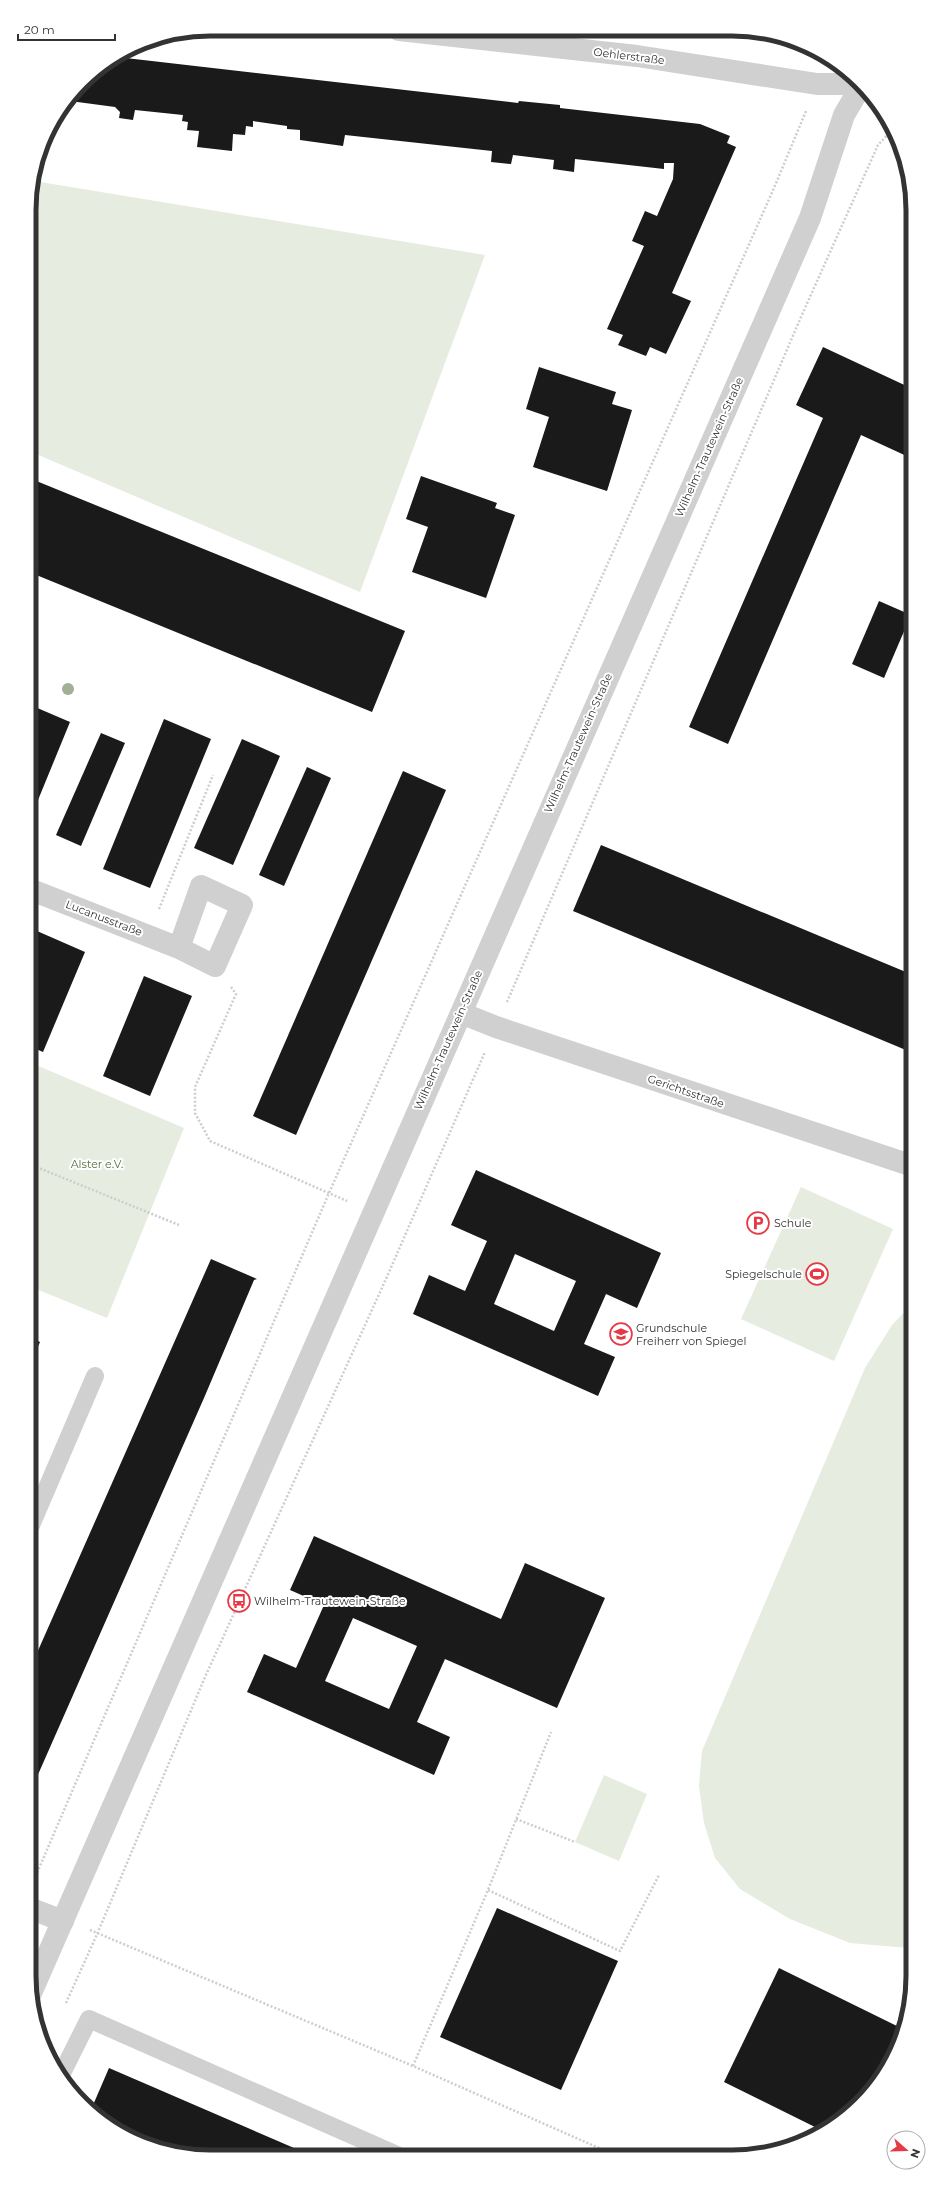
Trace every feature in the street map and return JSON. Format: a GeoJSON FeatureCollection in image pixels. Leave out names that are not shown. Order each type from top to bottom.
{"type":"FeatureCollection","features":[{"type":"Feature","properties":{"kind":"street","name":"Oehlerstraße"},"geometry":{"type":"LineString","coordinates":[[454,36],[637,56],[817,84],[853,85]]}},
{"type":"Feature","properties":{"kind":"street","name":"Wilhelm-Trautewein-Straße"},"geometry":{"type":"LineString","coordinates":[[36,1982],[810,218],[844,115],[858,90]]}},
{"type":"Feature","properties":{"kind":"street"},"geometry":{"type":"LineString","coordinates":[[179,948],[202,886],[242,905],[216,966]]}},
{"type":"Feature","properties":{"kind":"street","name":"Lucanusstraße"},"geometry":{"type":"LineString","coordinates":[[36,892],[179,948],[216,966]]}},
{"type":"Feature","properties":{"kind":"street","name":"Gerichtsstraße"},"geometry":{"type":"LineString","coordinates":[[461,1013],[496,1028],[906,1164]]}},
{"type":"Feature","properties":{"kind":"street"},"geometry":{"type":"LineString","coordinates":[[36,1911],[63,1921]]}},
{"type":"Feature","properties":{"kind":"lane"},"geometry":{"type":"LineString","coordinates":[[36,1514],[95,1376]]}},
{"type":"Feature","properties":{"kind":"lane"},"geometry":{"type":"LineString","coordinates":[[63,2070],[89,2019],[386,2150]]}},
{"type":"Feature","properties":{"kind":"path"},"geometry":{"type":"LineString","coordinates":[[36,1875],[329,1193],[771,196],[817,84]]}},
{"type":"Feature","properties":{"kind":"path"},"geometry":{"type":"LineString","coordinates":[[66,2004],[206,1677],[386,1279],[496,1028],[811,296],[878,145],[888,134]]}},
{"type":"Feature","properties":{"kind":"path"},"geometry":{"type":"LineString","coordinates":[[148,936],[213,774]]}},
{"type":"Feature","properties":{"kind":"path"},"geometry":{"type":"LineString","coordinates":[[216,966],[236,994],[195,1087],[195,1113],[210,1141],[373,1212]]}},
{"type":"Feature","properties":{"kind":"path"},"geometry":{"type":"LineString","coordinates":[[36,1167],[179,1225]]}},
{"type":"Feature","properties":{"kind":"path"},"geometry":{"type":"LineString","coordinates":[[413,2066],[488,1890],[551,1732]]}},
{"type":"Feature","properties":{"kind":"path"},"geometry":{"type":"LineString","coordinates":[[516,1819],[575,1842]]}},
{"type":"Feature","properties":{"kind":"path"},"geometry":{"type":"LineString","coordinates":[[488,1890],[620,1951],[659,1875]]}},
{"type":"Feature","properties":{"kind":"path"},"geometry":{"type":"LineString","coordinates":[[63,1921],[98,1932],[413,2066],[603,2150]]}},
{"type":"Feature","properties":{"kind":"green space"},"geometry":{"type":"Polygon","coordinates":[[[38,182],[485,255],[360,592],[36,454],[36,199],[38,182]]]}},
{"type":"Feature","properties":{"kind":"green space","name":"Alster e.V."},"geometry":{"type":"Polygon","coordinates":[[[36,1065],[184,1128],[107,1318],[36,1289],[36,1065]]]}},
{"type":"Feature","properties":{"kind":"green space","name":"Spiegelschule"},"geometry":{"type":"Polygon","coordinates":[[[801,1187],[893,1229],[834,1361],[741,1319],[801,1187]]]}},
{"type":"Feature","properties":{"kind":"green space"},"geometry":{"type":"Polygon","coordinates":[[[906,1310],[906,1948],[850,1943],[790,1919],[740,1889],[715,1858],[704,1823],[699,1786],[702,1751],[865,1368],[892,1325],[906,1310]]]}},
{"type":"Feature","properties":{"kind":"green space"},"geometry":{"type":"Polygon","coordinates":[[[604,1775],[647,1794],[619,1861],[575,1842],[604,1775]]]}},
{"type":"Feature","properties":{"kind":"building"},"geometry":{"type":"Polygon","coordinates":[[[125,58],[518,103],[519,101],[560,105],[560,108],[700,124],[730,136],[727,143],[736,147],[672,293],[691,301],[666,354],[650,347],[646,356],[618,345],[623,335],[607,329],[644,246],[632,241],[645,211],[657,216],[673,179],[674,163],[664,163],[664,169],[575,159],[574,172],[553,169],[554,160],[513,155],[511,164],[491,162],[492,151],[345,135],[343,146],[300,140],[300,130],[287,129],[287,126],[253,121],[253,127],[246,126],[245,135],[233,134],[232,151],[197,147],[199,131],[187,130],[188,122],[182,121],[183,115],[135,110],[133,120],[119,118],[120,112],[115,107],[74,102],[95,79],[125,58]]]}},
{"type":"Feature","properties":{"kind":"building"},"geometry":{"type":"Polygon","coordinates":[[[823,347],[906,386],[906,456],[861,435],[728,744],[689,727],[823,418],[796,405],[823,347]]]}},
{"type":"Feature","properties":{"kind":"building"},"geometry":{"type":"Polygon","coordinates":[[[539,367],[616,392],[612,404],[632,410],[607,491],[533,467],[549,417],[526,409],[539,367]]]}},
{"type":"Feature","properties":{"kind":"building"},"geometry":{"type":"Polygon","coordinates":[[[421,476],[497,503],[495,508],[515,515],[486,598],[412,572],[428,527],[406,519],[421,476]]]}},
{"type":"Feature","properties":{"kind":"building"},"geometry":{"type":"Polygon","coordinates":[[[36,481],[405,631],[372,712],[36,575],[36,481]]]}},
{"type":"Feature","properties":{"kind":"building"},"geometry":{"type":"Polygon","coordinates":[[[879,601],[906,613],[906,627],[884,678],[852,664],[879,601]]]}},
{"type":"Feature","properties":{"kind":"building"},"geometry":{"type":"Polygon","coordinates":[[[36,707],[70,722],[36,805],[36,707]]]}},
{"type":"Feature","properties":{"kind":"building"},"geometry":{"type":"Polygon","coordinates":[[[164,719],[211,739],[150,888],[103,869],[164,719]]]}},
{"type":"Feature","properties":{"kind":"building"},"geometry":{"type":"Polygon","coordinates":[[[101,733],[125,743],[81,846],[56,835],[101,733]]]}},
{"type":"Feature","properties":{"kind":"building"},"geometry":{"type":"Polygon","coordinates":[[[242,739],[280,756],[233,865],[194,848],[242,739]]]}},
{"type":"Feature","properties":{"kind":"building"},"geometry":{"type":"Polygon","coordinates":[[[307,767],[331,778],[284,886],[259,875],[307,767]]]}},
{"type":"Feature","properties":{"kind":"building"},"geometry":{"type":"Polygon","coordinates":[[[403,771],[446,790],[296,1135],[253,1116],[403,771]]]}},
{"type":"Feature","properties":{"kind":"building"},"geometry":{"type":"Polygon","coordinates":[[[601,845],[906,972],[906,1050],[573,911],[601,845]]]}},
{"type":"Feature","properties":{"kind":"building"},"geometry":{"type":"Polygon","coordinates":[[[37,931],[85,952],[43,1052],[36,1049],[37,931]]]}},
{"type":"Feature","properties":{"kind":"building"},"geometry":{"type":"Polygon","coordinates":[[[144,976],[192,996],[150,1096],[103,1076],[144,976]]]}},
{"type":"Feature","properties":{"kind":"building"},"geometry":{"type":"Polygon","coordinates":[[[476,1170],[661,1253],[637,1308],[606,1294],[584,1344],[615,1357],[598,1396],[413,1314],[429,1275],[465,1291],[487,1241],[451,1225],[476,1170]],[[515,1254],[494,1304],[554,1331],[576,1281],[515,1254]]]}},
{"type":"Feature","properties":{"kind":"building"},"geometry":{"type":"Polygon","coordinates":[[[211,1259],[257,1279],[254,1280],[204,1398],[36,1779],[36,1655],[211,1259]]]}},
{"type":"Feature","properties":{"kind":"building"},"geometry":{"type":"Polygon","coordinates":[[[36,1340],[40,1342],[36,1351],[36,1340]]]}},
{"type":"Feature","properties":{"kind":"building"},"geometry":{"type":"Polygon","coordinates":[[[314,1536],[501,1619],[525,1563],[605,1598],[557,1708],[445,1659],[417,1722],[450,1737],[434,1775],[247,1692],[264,1654],[296,1668],[324,1605],[290,1590],[314,1536]],[[353,1618],[325,1681],[389,1709],[417,1646],[353,1618]]]}},
{"type":"Feature","properties":{"kind":"building"},"geometry":{"type":"Polygon","coordinates":[[[497,1908],[618,1961],[561,2090],[440,2037],[497,1908]]]}},
{"type":"Feature","properties":{"kind":"building"},"geometry":{"type":"Polygon","coordinates":[[[779,1968],[898,2027],[893,2043],[883,2063],[863,2091],[847,2107],[817,2128],[724,2082],[779,1968]]]}},
{"type":"Feature","properties":{"kind":"building"},"geometry":{"type":"Polygon","coordinates":[[[109,2068],[299,2150],[199,2150],[176,2147],[158,2142],[120,2125],[93,2105],[109,2068]]]}},
{"type":"Feature","properties":{"kind":"place","name":"Schule"},"geometry":{"type":"Point","coordinates":[758,1223]}},
{"type":"Feature","properties":{"kind":"place","name":"Spiegelschule"},"geometry":{"type":"Point","coordinates":[817,1274]}},
{"type":"Feature","properties":{"kind":"place","name":"Grundschule Freiherr von Spiegel"},"geometry":{"type":"Point","coordinates":[621,1334]}},
{"type":"Feature","properties":{"kind":"place","name":"Wilhelm-Trautewein-Straße"},"geometry":{"type":"Point","coordinates":[239,1601]}}]}
